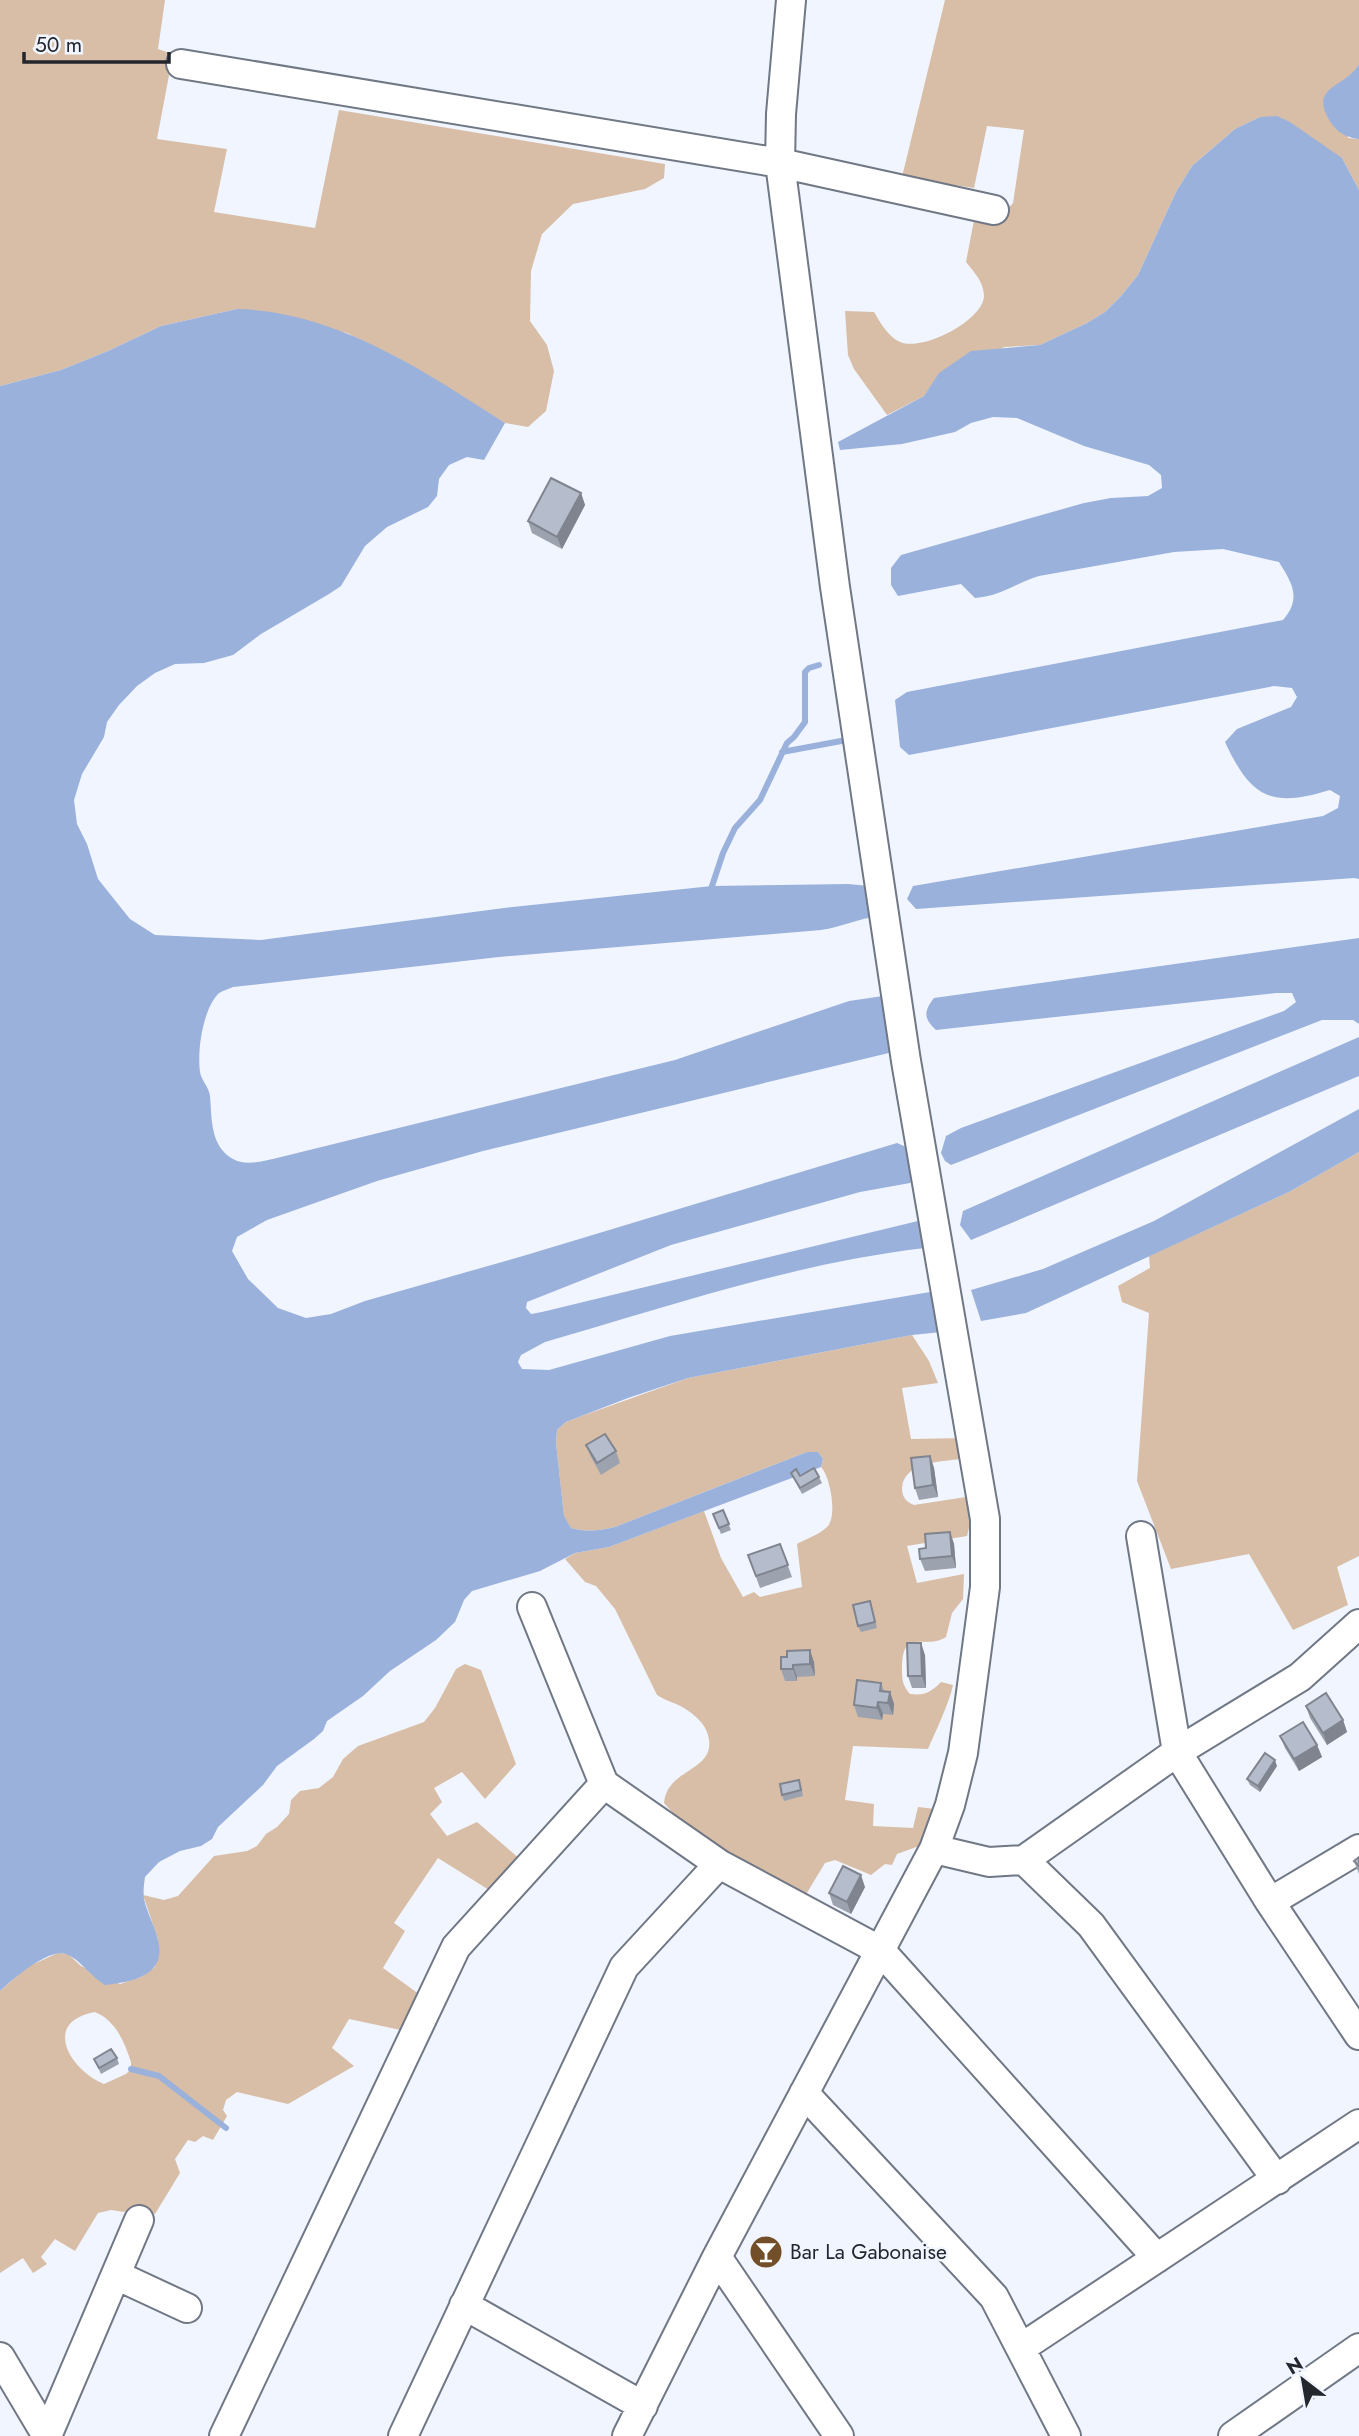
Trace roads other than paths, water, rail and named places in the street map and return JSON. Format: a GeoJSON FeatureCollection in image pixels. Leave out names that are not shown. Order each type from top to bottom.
{"type":"FeatureCollection","features":[{"type":"Feature","properties":{"kind":"street"},"geometry":{"type":"LineString","coordinates":[[627,2436],[717,2257],[934,1849],[950,1805],[963,1753],[985,1587],[985,1519],[906,1061],[835,587],[780,163],[781,114],[791,0]]}},
{"type":"Feature","properties":{"kind":"street"},"geometry":{"type":"LineString","coordinates":[[181,64],[780,163],[994,209]]}},
{"type":"Feature","properties":{"kind":"street"},"geometry":{"type":"LineString","coordinates":[[1141,1536],[1177,1752],[1270,1902],[1359,2035]]}},
{"type":"Feature","properties":{"kind":"street"},"geometry":{"type":"LineString","coordinates":[[532,1606],[604,1784],[719,1864],[881,1951],[1157,2258]]}},
{"type":"Feature","properties":{"kind":"street"},"geometry":{"type":"LineString","coordinates":[[934,1849],[989,1862],[1024,1860],[1177,1752],[1300,1677],[1359,1625]]}},
{"type":"Feature","properties":{"kind":"street"},"geometry":{"type":"LineString","coordinates":[[224,2436],[456,1947],[604,1784]]}},
{"type":"Feature","properties":{"kind":"street"},"geometry":{"type":"LineString","coordinates":[[1270,1902],[1359,1849]]}},
{"type":"Feature","properties":{"kind":"street"},"geometry":{"type":"LineString","coordinates":[[1024,1860],[1091,1925],[1277,2180]]}},
{"type":"Feature","properties":{"kind":"street"},"geometry":{"type":"LineString","coordinates":[[403,2436],[624,1967],[719,1864]]}},
{"type":"Feature","properties":{"kind":"street"},"geometry":{"type":"LineString","coordinates":[[804,2093],[994,2297],[1066,2436]]}},
{"type":"Feature","properties":{"kind":"street"},"geometry":{"type":"LineString","coordinates":[[1021,2348],[1359,2124]]}},
{"type":"Feature","properties":{"kind":"street"},"geometry":{"type":"LineString","coordinates":[[47,2436],[139,2220]]}},
{"type":"Feature","properties":{"kind":"street"},"geometry":{"type":"LineString","coordinates":[[717,2257],[839,2436]]}},
{"type":"Feature","properties":{"kind":"street"},"geometry":{"type":"LineString","coordinates":[[116,2275],[187,2308]]}},
{"type":"Feature","properties":{"kind":"street"},"geometry":{"type":"LineString","coordinates":[[464,2305],[643,2406]]}},
{"type":"Feature","properties":{"kind":"street"},"geometry":{"type":"LineString","coordinates":[[1233,2436],[1359,2348]]}},
{"type":"Feature","properties":{"kind":"street"},"geometry":{"type":"LineString","coordinates":[[0,2357],[47,2436]]}},
{"type":"Feature","properties":{"kind":"water"},"geometry":{"type":"Polygon","coordinates":[[[1359,64],[1358,139],[1343,134],[1331,123],[1323,101],[1326,94],[1359,64]]]}},
{"type":"Feature","properties":{"kind":"water"},"geometry":{"type":"Polygon","coordinates":[[[1277,116],[1342,158],[1359,190],[1359,879],[916,909],[907,899],[913,886],[1323,816],[1338,808],[1340,796],[1330,790],[1292,798],[1265,794],[1244,776],[1225,742],[1237,729],[1291,707],[1297,697],[1292,688],[1274,686],[909,755],[900,747],[895,700],[907,692],[1283,620],[1292,605],[1293,591],[1279,562],[1223,549],[1174,552],[1039,576],[984,597],[975,598],[961,584],[898,596],[891,585],[891,568],[901,555],[1084,503],[1148,496],[1162,488],[1161,475],[1149,465],[1084,446],[1017,418],[993,417],[971,423],[955,432],[902,444],[840,450],[838,442],[924,396],[939,373],[971,351],[1040,345],[1105,312],[1138,275],[1176,192],[1192,166],[1235,129],[1260,117],[1277,116]]]}},
{"type":"Feature","properties":{"kind":"water"},"geometry":{"type":"Polygon","coordinates":[[[237,309],[274,312],[344,332],[411,365],[505,423],[484,460],[467,457],[449,465],[439,479],[437,496],[428,507],[387,527],[365,546],[341,586],[261,634],[233,655],[204,663],[175,664],[155,673],[137,686],[119,705],[107,722],[104,737],[82,774],[74,800],[77,824],[87,844],[98,879],[130,919],[155,935],[261,940],[504,908],[712,886],[848,884],[869,886],[878,916],[821,930],[499,957],[233,987],[219,993],[208,1010],[199,1053],[200,1072],[209,1093],[216,1139],[225,1154],[244,1162],[281,1157],[675,1060],[849,1001],[890,995],[897,1051],[483,1151],[377,1181],[267,1220],[237,1237],[232,1251],[248,1279],[278,1308],[306,1318],[331,1314],[365,1301],[897,1143],[913,1150],[920,1175],[910,1183],[860,1192],[671,1245],[527,1302],[526,1308],[531,1314],[542,1312],[922,1220],[925,1248],[828,1264],[733,1287],[545,1342],[521,1355],[518,1362],[522,1369],[549,1370],[670,1336],[930,1292],[942,1295],[942,1332],[912,1335],[688,1378],[566,1422],[557,1430],[556,1443],[564,1516],[571,1528],[582,1530],[615,1527],[807,1452],[818,1452],[823,1459],[821,1467],[609,1547],[575,1553],[540,1571],[472,1591],[464,1600],[455,1622],[436,1640],[390,1671],[363,1696],[327,1721],[323,1731],[277,1766],[263,1785],[218,1827],[212,1839],[159,1862],[145,1877],[144,1899],[157,1935],[159,1952],[157,1962],[145,1975],[126,1982],[105,1985],[71,1956],[58,1953],[40,1960],[0,1991],[0,386],[61,370],[161,326],[237,309]]]}},
{"type":"Feature","properties":{"kind":"water"},"geometry":{"type":"Polygon","coordinates":[[[1359,938],[1359,1024],[1353,1020],[1322,1020],[951,1165],[945,1161],[941,1153],[946,1136],[961,1128],[1284,1011],[1296,1002],[1292,993],[1276,993],[936,1030],[926,1014],[934,998],[1359,938]]]}},
{"type":"Feature","properties":{"kind":"water"},"geometry":{"type":"Polygon","coordinates":[[[1359,1037],[1359,1076],[971,1240],[960,1225],[963,1211],[1359,1037]]]}},
{"type":"Feature","properties":{"kind":"water"},"geometry":{"type":"Polygon","coordinates":[[[1359,1109],[1359,1152],[1289,1192],[1026,1313],[981,1321],[971,1290],[1043,1269],[1154,1221],[1359,1109]]]}},
{"type":"Feature","properties":{"kind":"waterway"},"geometry":{"type":"LineString","coordinates":[[710,892],[735,828],[760,800],[787,743],[805,722],[805,672],[819,665]]}},
{"type":"Feature","properties":{"kind":"waterway"},"geometry":{"type":"LineString","coordinates":[[782,752],[852,739]]}},
{"type":"Feature","properties":{"kind":"waterway"},"geometry":{"type":"LineString","coordinates":[[131,2069],[159,2076],[226,2128]]}},
{"type":"Feature","properties":{"kind":"place","name":"Bar La Gabonaise"},"geometry":{"type":"Point","coordinates":[766,2252]}}]}
